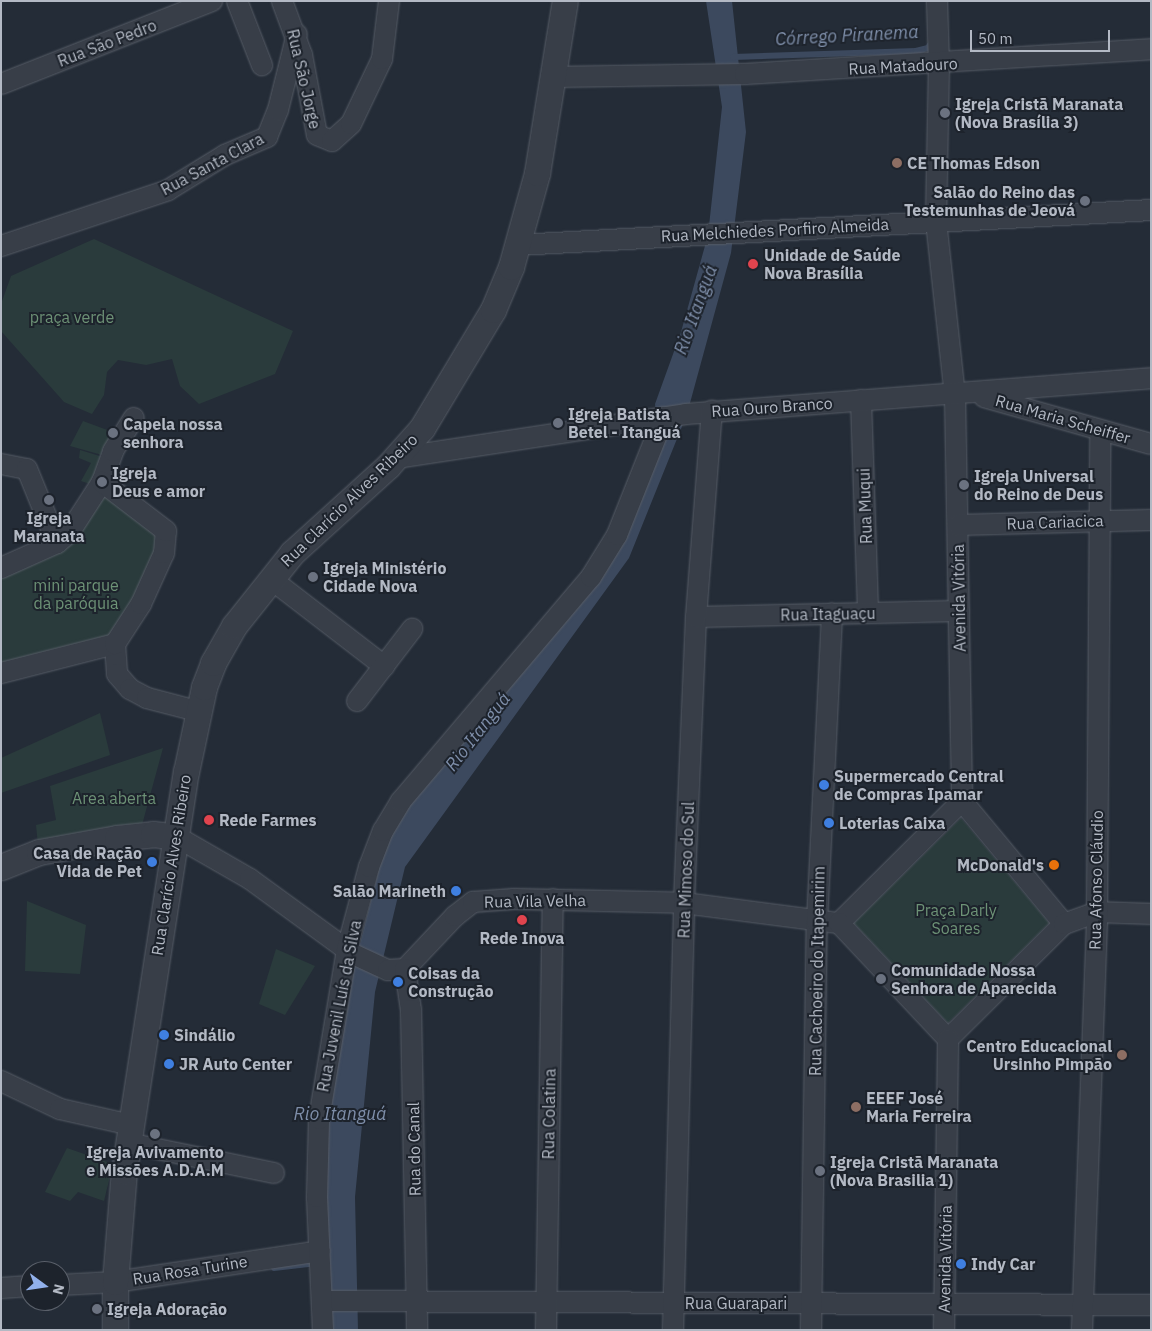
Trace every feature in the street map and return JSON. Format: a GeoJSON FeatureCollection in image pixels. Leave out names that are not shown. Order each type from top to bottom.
{"type":"FeatureCollection","features":[{"type":"Feature","properties":{"kind":"street","name":"Rua São Pedro"},"geometry":{"type":"LineString","coordinates":[[1,84],[212,1]]}},
{"type":"Feature","properties":{"kind":"street"},"geometry":{"type":"LineString","coordinates":[[237,1],[262,65]]}},
{"type":"Feature","properties":{"kind":"street","name":"Rua São Jorge"},"geometry":{"type":"LineString","coordinates":[[282,1],[296,34],[317,135],[332,141],[350,124],[382,59],[389,1]]}},
{"type":"Feature","properties":{"kind":"street","name":"Rua Clarício Alves Ribeiro"},"geometry":{"type":"LineString","coordinates":[[115,1330],[115,1282],[130,1134],[197,710],[213,663],[234,626],[292,553],[396,458],[422,428],[459,371],[505,285],[518,245],[547,128],[565,1]]}},
{"type":"Feature","properties":{"kind":"street","name":"Avenida Vitória"},"geometry":{"type":"LineString","coordinates":[[937,1],[939,64],[936,221],[955,395],[962,801]]}},
{"type":"Feature","properties":{"kind":"street","name":"Rua Santa Clara"},"geometry":{"type":"LineString","coordinates":[[1,246],[168,190],[225,155],[267,136],[278,110],[296,34]]}},
{"type":"Feature","properties":{"kind":"street","name":"Rua Matadouro"},"geometry":{"type":"LineString","coordinates":[[553,78],[745,74],[939,64],[1151,49]]}},
{"type":"Feature","properties":{"kind":"street","name":"Rua Melchiedes Porfiro Almeida"},"geometry":{"type":"LineString","coordinates":[[518,245],[1151,210]]}},
{"type":"Feature","properties":{"kind":"street","name":"Rua Ouro Branco"},"geometry":{"type":"LineString","coordinates":[[396,458],[712,411],[975,394],[1151,378]]}},
{"type":"Feature","properties":{"kind":"street","name":"Rua Maria Scheiffer"},"geometry":{"type":"LineString","coordinates":[[975,394],[1151,444]]}},
{"type":"Feature","properties":{"kind":"street","name":"Rua Muqui"},"geometry":{"type":"LineString","coordinates":[[861,400],[868,613]]}},
{"type":"Feature","properties":{"kind":"street","name":"Rua Mimoso do Sul"},"geometry":{"type":"LineString","coordinates":[[673,1330],[684,903],[696,617],[712,411]]}},
{"type":"Feature","properties":{"kind":"street","name":"Rua Juvenil Luís da Silva"},"geometry":{"type":"LineString","coordinates":[[323,1330],[327,1301],[320,1251],[319,1119],[350,952],[369,867],[383,831],[400,801],[590,577],[617,535],[664,417]]}},
{"type":"Feature","properties":{"kind":"street"},"geometry":{"type":"LineString","coordinates":[[1,568],[56,543],[69,533],[102,482],[113,451],[134,418]]}},
{"type":"Feature","properties":{"kind":"street","name":"Rua Afonso Cláudio"},"geometry":{"type":"LineString","coordinates":[[1082,1330],[1081,1306],[1097,912],[1100,430]]}},
{"type":"Feature","properties":{"kind":"street"},"geometry":{"type":"LineString","coordinates":[[1,464],[27,469],[56,543]]}},
{"type":"Feature","properties":{"kind":"street"},"geometry":{"type":"LineString","coordinates":[[102,482],[166,532],[164,553],[141,604],[115,644],[118,674],[130,689],[147,698],[197,710]]}},
{"type":"Feature","properties":{"kind":"street","name":"Rua Cariacica"},"geometry":{"type":"LineString","coordinates":[[958,525],[1151,520]]}},
{"type":"Feature","properties":{"kind":"street"},"geometry":{"type":"LineString","coordinates":[[271,579],[384,666]]}},
{"type":"Feature","properties":{"kind":"street","name":"Rua Itaguaçu"},"geometry":{"type":"LineString","coordinates":[[696,617],[960,611]]}},
{"type":"Feature","properties":{"kind":"street","name":"Rua Cachoeiro do Itapemirim"},"geometry":{"type":"LineString","coordinates":[[811,1330],[817,922],[832,614]]}},
{"type":"Feature","properties":{"kind":"street"},"geometry":{"type":"LineString","coordinates":[[357,701],[412,629]]}},
{"type":"Feature","properties":{"kind":"street"},"geometry":{"type":"LineString","coordinates":[[1,673],[115,644]]}},
{"type":"Feature","properties":{"kind":"street"},"geometry":{"type":"LineString","coordinates":[[1064,924],[962,801],[839,923],[948,1039],[1064,924],[1097,912],[1151,914]]}},
{"type":"Feature","properties":{"kind":"street"},"geometry":{"type":"LineString","coordinates":[[1,868],[39,852],[117,838],[153,834],[177,838],[250,879],[305,922],[372,966],[388,970],[405,969]]}},
{"type":"Feature","properties":{"kind":"street","name":"Rua Vila Velha"},"geometry":{"type":"LineString","coordinates":[[405,969],[455,916],[473,902],[553,899],[684,903],[817,922],[839,923]]}},
{"type":"Feature","properties":{"kind":"street","name":"Rua Colatina"},"geometry":{"type":"LineString","coordinates":[[546,1330],[553,899]]}},
{"type":"Feature","properties":{"kind":"street","name":"Rua do Canal"},"geometry":{"type":"LineString","coordinates":[[405,969],[411,1010],[417,1330]]}},
{"type":"Feature","properties":{"kind":"street","name":"Avenida Vitória"},"geometry":{"type":"LineString","coordinates":[[944,1330],[948,1039]]}},
{"type":"Feature","properties":{"kind":"street"},"geometry":{"type":"LineString","coordinates":[[1,1081],[60,1109],[130,1134],[274,1173]]}},
{"type":"Feature","properties":{"kind":"street","name":"Rua Rosa Turine"},"geometry":{"type":"LineString","coordinates":[[70,1284],[115,1282],[320,1251]]}},
{"type":"Feature","properties":{"kind":"street"},"geometry":{"type":"LineString","coordinates":[[1,1288],[20,1287]]}},
{"type":"Feature","properties":{"kind":"street","name":"Rua Guarapari"},"geometry":{"type":"LineString","coordinates":[[327,1301],[1151,1305]]}},
{"type":"Feature","properties":{"kind":"green space","name":"praça verde"},"geometry":{"type":"Polygon","coordinates":[[[94,239],[293,331],[275,374],[199,404],[180,386],[172,359],[146,365],[118,360],[107,372],[104,395],[92,414],[64,402],[1,331],[1,304],[11,276],[94,239]]]}},
{"type":"Feature","properties":{"kind":"green space"},"geometry":{"type":"Polygon","coordinates":[[[83,421],[110,431],[110,443],[102,455],[70,446],[83,421]]]}},
{"type":"Feature","properties":{"kind":"green space"},"geometry":{"type":"Polygon","coordinates":[[[80,450],[103,457],[96,486],[81,481],[91,463],[79,458],[80,450]]]}},
{"type":"Feature","properties":{"kind":"green space","name":"mini parque da paróquia"},"geometry":{"type":"Polygon","coordinates":[[[103,490],[161,533],[161,551],[112,641],[1,669],[1,574],[72,536],[103,490]]]}},
{"type":"Feature","properties":{"kind":"green space"},"geometry":{"type":"Polygon","coordinates":[[[100,713],[110,755],[1,793],[1,758],[100,713]]]}},
{"type":"Feature","properties":{"kind":"green space","name":"Area aberta"},"geometry":{"type":"Polygon","coordinates":[[[163,748],[142,825],[38,845],[36,825],[56,820],[50,786],[163,748]]]}},
{"type":"Feature","properties":{"kind":"green space","name":"Praça Darly Soares"},"geometry":{"type":"Polygon","coordinates":[[[961,818],[1049,923],[948,1023],[854,923],[961,818]]]}},
{"type":"Feature","properties":{"kind":"green space"},"geometry":{"type":"Polygon","coordinates":[[[27,901],[86,925],[80,974],[25,971],[27,901]]]}},
{"type":"Feature","properties":{"kind":"green space"},"geometry":{"type":"Polygon","coordinates":[[[276,949],[315,966],[285,1015],[259,1004],[276,949]]]}},
{"type":"Feature","properties":{"kind":"green space"},"geometry":{"type":"Polygon","coordinates":[[[67,1148],[113,1164],[104,1201],[78,1192],[70,1201],[45,1192],[67,1148]]]}},
{"type":"Feature","properties":{"kind":"water","name":"Rio Itanguá"},"geometry":{"type":"Polygon","coordinates":[[[706,1],[732,1],[746,132],[731,253],[687,414],[629,558],[405,867],[375,992],[355,1197],[358,1330],[328,1330],[325,1064],[334,1046],[380,865],[396,821],[601,569],[657,430],[655,404],[681,332],[708,235],[722,107],[706,1]]]}},
{"type":"Feature","properties":{"kind":"waterway","name":"Córrego Piranema"},"geometry":{"type":"LineString","coordinates":[[733,57],[916,51],[928,48],[932,42]]}},
{"type":"Feature","properties":{"kind":"waterway"},"geometry":{"type":"LineString","coordinates":[[274,1268],[317,1263]]}},
{"type":"Feature","properties":{"kind":"place","name":"Igreja Cristã Maranata (Nova Brasília 3)"},"geometry":{"type":"Point","coordinates":[945,113]}},
{"type":"Feature","properties":{"kind":"place","name":"CE Thomas Edson"},"geometry":{"type":"Point","coordinates":[897,163]}},
{"type":"Feature","properties":{"kind":"place","name":"Salão do Reino das Testemunhas de Jeová"},"geometry":{"type":"Point","coordinates":[1085,201]}},
{"type":"Feature","properties":{"kind":"place","name":"Unidade de Saúde Nova Brasília"},"geometry":{"type":"Point","coordinates":[753,264]}},
{"type":"Feature","properties":{"kind":"place","name":"Igreja Batista Betel - Itanguá"},"geometry":{"type":"Point","coordinates":[558,423]}},
{"type":"Feature","properties":{"kind":"place","name":"Capela nossa senhora"},"geometry":{"type":"Point","coordinates":[113,433]}},
{"type":"Feature","properties":{"kind":"place","name":"Igreja Deus e amor"},"geometry":{"type":"Point","coordinates":[102,482]}},
{"type":"Feature","properties":{"kind":"place","name":"Igreja Universal do Reino de Deus"},"geometry":{"type":"Point","coordinates":[964,485]}},
{"type":"Feature","properties":{"kind":"place","name":"Igreja Maranata"},"geometry":{"type":"Point","coordinates":[49,500]}},
{"type":"Feature","properties":{"kind":"place","name":"Igreja Ministério Cidade Nova"},"geometry":{"type":"Point","coordinates":[313,577]}},
{"type":"Feature","properties":{"kind":"place","name":"Supermercado Central de Compras Ipamar"},"geometry":{"type":"Point","coordinates":[824,785]}},
{"type":"Feature","properties":{"kind":"place","name":"Rede Farmes"},"geometry":{"type":"Point","coordinates":[209,820]}},
{"type":"Feature","properties":{"kind":"place","name":"Loterias Caixa"},"geometry":{"type":"Point","coordinates":[829,823]}},
{"type":"Feature","properties":{"kind":"place","name":"Casa de Ração Vida de Pet"},"geometry":{"type":"Point","coordinates":[152,862]}},
{"type":"Feature","properties":{"kind":"place","name":"McDonald's"},"geometry":{"type":"Point","coordinates":[1054,865]}},
{"type":"Feature","properties":{"kind":"place","name":"Salão Marineth"},"geometry":{"type":"Point","coordinates":[456,891]}},
{"type":"Feature","properties":{"kind":"place","name":"Rede Inova"},"geometry":{"type":"Point","coordinates":[522,920]}},
{"type":"Feature","properties":{"kind":"place","name":"Comunidade Nossa Senhora de Aparecida"},"geometry":{"type":"Point","coordinates":[881,979]}},
{"type":"Feature","properties":{"kind":"place","name":"Coisas da Construção"},"geometry":{"type":"Point","coordinates":[398,982]}},
{"type":"Feature","properties":{"kind":"place","name":"Sindálio"},"geometry":{"type":"Point","coordinates":[164,1035]}},
{"type":"Feature","properties":{"kind":"place","name":"Centro Educacional Ursinho Pimpão"},"geometry":{"type":"Point","coordinates":[1122,1055]}},
{"type":"Feature","properties":{"kind":"place","name":"JR Auto Center"},"geometry":{"type":"Point","coordinates":[169,1064]}},
{"type":"Feature","properties":{"kind":"place","name":"EEEF José Maria Ferreira"},"geometry":{"type":"Point","coordinates":[856,1107]}},
{"type":"Feature","properties":{"kind":"place","name":"Igreja Avivamento e Missões A.D.A.M"},"geometry":{"type":"Point","coordinates":[155,1134]}},
{"type":"Feature","properties":{"kind":"place","name":"Igreja Cristã Maranata (Nova Brasilia 1)"},"geometry":{"type":"Point","coordinates":[820,1171]}},
{"type":"Feature","properties":{"kind":"place","name":"Indy Car"},"geometry":{"type":"Point","coordinates":[961,1264]}},
{"type":"Feature","properties":{"kind":"place","name":"Igreja Adoração"},"geometry":{"type":"Point","coordinates":[97,1309]}}]}
